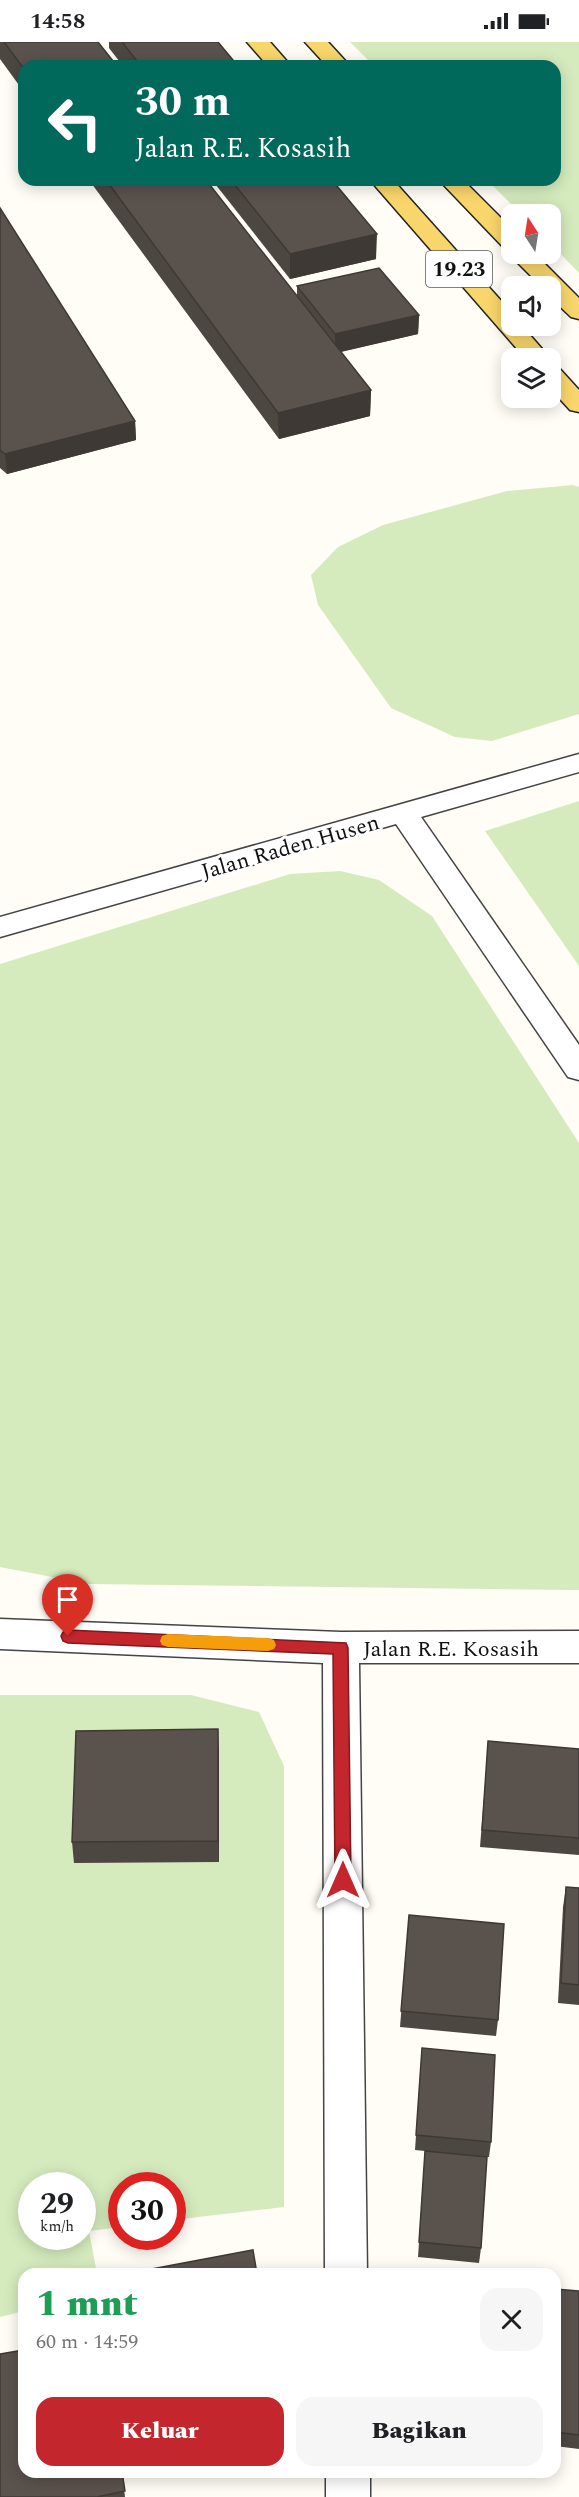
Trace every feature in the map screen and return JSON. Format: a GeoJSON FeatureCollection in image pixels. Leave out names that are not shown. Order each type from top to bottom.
{"type":"FeatureCollection","features":[{"type":"Feature","properties":{"kind":"main road"},"geometry":{"type":"LineString","coordinates":[[258,42],[274,60]]}},
{"type":"Feature","properties":{"kind":"main road"},"geometry":{"type":"LineString","coordinates":[[316,42],[333,60]]}},
{"type":"Feature","properties":{"kind":"main road","name":"19.23"},"geometry":{"type":"LineString","coordinates":[[386,186],[529,348]]}},
{"type":"Feature","properties":{"kind":"main road","name":"19.23"},"geometry":{"type":"LineString","coordinates":[[456,186],[501,232]]}},
{"type":"Feature","properties":{"kind":"main road","name":"19.23"},"geometry":{"type":"LineString","coordinates":[[532,264],[579,312]]}},
{"type":"Feature","properties":{"kind":"main road"},"geometry":{"type":"LineString","coordinates":[[561,385],[579,405]]}},
{"type":"Feature","properties":{"kind":"street","name":"Jalan Raden Husen"},"geometry":{"type":"LineString","coordinates":[[0,927],[579,763]]}},
{"type":"Feature","properties":{"kind":"street"},"geometry":{"type":"LineString","coordinates":[[404,814],[579,1069]]}},
{"type":"Feature","properties":{"kind":"street","name":"Jalan R.E. Kosasih"},"geometry":{"type":"LineString","coordinates":[[0,1634],[341,1648],[579,1647]]}},
{"type":"Feature","properties":{"kind":"street"},"geometry":{"type":"LineString","coordinates":[[341,1648],[346,2268]]}},
{"type":"Feature","properties":{"kind":"street"},"geometry":{"type":"LineString","coordinates":[[348,2478],[348,2497]]}},
{"type":"Feature","properties":{"kind":"green space"},"geometry":{"type":"Polygon","coordinates":[[[350,42],[579,42],[579,273],[561,254],[561,204],[511,204],[493,186],[561,186],[561,60],[368,60],[350,42]]]}},
{"type":"Feature","properties":{"kind":"green space"},"geometry":{"type":"Polygon","coordinates":[[[573,485],[579,487],[579,714],[492,741],[455,737],[391,708],[318,605],[311,575],[338,547],[383,525],[507,491],[573,485]]]}},
{"type":"Feature","properties":{"kind":"green space"},"geometry":{"type":"Polygon","coordinates":[[[579,801],[579,966],[485,831],[579,801]]]}},
{"type":"Feature","properties":{"kind":"green space"},"geometry":{"type":"Polygon","coordinates":[[[340,871],[379,880],[432,916],[579,1143],[579,1590],[89,1584],[0,1567],[0,964],[290,874],[340,871]]]}},
{"type":"Feature","properties":{"kind":"green space"},"geometry":{"type":"Polygon","coordinates":[[[0,1695],[191,1695],[259,1712],[284,1766],[284,2207],[186,2218],[186,2172],[108,2172],[108,2229],[96,2230],[96,2172],[18,2172],[18,2250],[93,2250],[96,2268],[18,2268],[18,2312],[0,2317],[0,1695]]]}},
{"type":"Feature","properties":{"kind":"building"},"geometry":{"type":"Polygon","coordinates":[[[4,42],[98,42],[112,60],[18,60],[4,42]]]}},
{"type":"Feature","properties":{"kind":"building"},"geometry":{"type":"Polygon","coordinates":[[[122,42],[218,42],[233,60],[136,60],[122,42]]]}},
{"type":"Feature","properties":{"kind":"building"},"geometry":{"type":"Polygon","coordinates":[[[110,186],[211,186],[371,390],[278,413],[110,186]]]}},
{"type":"Feature","properties":{"kind":"building"},"geometry":{"type":"Polygon","coordinates":[[[236,186],[337,186],[377,234],[290,254],[236,186]]]}},
{"type":"Feature","properties":{"kind":"building"},"geometry":{"type":"Polygon","coordinates":[[[0,208],[135,421],[5,454],[0,450],[0,208]]]}},
{"type":"Feature","properties":{"kind":"building"},"geometry":{"type":"Polygon","coordinates":[[[379,268],[419,315],[335,334],[297,286],[379,268]]]}},
{"type":"Feature","properties":{"kind":"building"},"geometry":{"type":"Polygon","coordinates":[[[218,1729],[218,1841],[72,1842],[76,1731],[218,1729]]]}},
{"type":"Feature","properties":{"kind":"building"},"geometry":{"type":"Polygon","coordinates":[[[488,1741],[579,1749],[579,1838],[482,1830],[488,1741]]]}},
{"type":"Feature","properties":{"kind":"building"},"geometry":{"type":"Polygon","coordinates":[[[566,1887],[579,1888],[579,1985],[561,1983],[566,1887]]]}},
{"type":"Feature","properties":{"kind":"building"},"geometry":{"type":"Polygon","coordinates":[[[409,1915],[504,1924],[498,2020],[401,2011],[409,1915]]]}},
{"type":"Feature","properties":{"kind":"building"},"geometry":{"type":"Polygon","coordinates":[[[422,2048],[495,2055],[491,2142],[416,2135],[422,2048]]]}},
{"type":"Feature","properties":{"kind":"building"},"geometry":{"type":"Polygon","coordinates":[[[425,2151],[487,2157],[481,2248],[419,2242],[425,2151]]]}},
{"type":"Feature","properties":{"kind":"building"},"geometry":{"type":"Polygon","coordinates":[[[253,2250],[256,2268],[157,2268],[253,2250]]]}},
{"type":"Feature","properties":{"kind":"building"},"geometry":{"type":"Polygon","coordinates":[[[561,2290],[579,2291],[579,2435],[561,2433],[561,2290]]]}},
{"type":"Feature","properties":{"kind":"building"},"geometry":{"type":"Polygon","coordinates":[[[18,2351],[18,2478],[123,2478],[125,2491],[97,2497],[0,2497],[0,2354],[18,2351]]]}},
{"type":"Feature","properties":{"kind":"slow traffic"},"geometry":{"type":"LineString","coordinates":[[168,1641],[268,1645]]}},
{"type":"Feature","properties":{"kind":"route"},"geometry":{"type":"LineString","coordinates":[[68,1636],[341,1648],[343,1880]]}}]}
